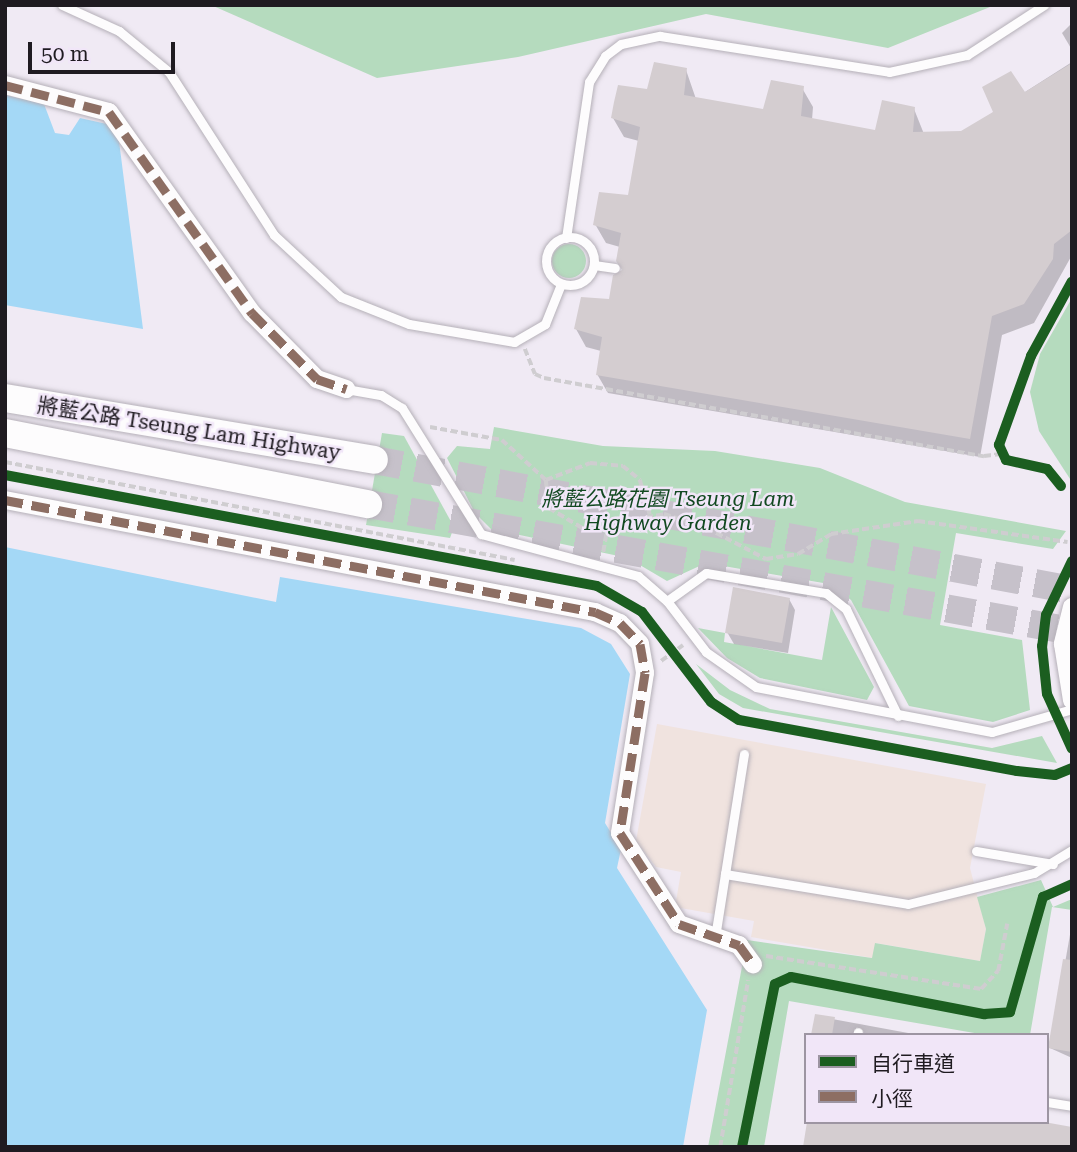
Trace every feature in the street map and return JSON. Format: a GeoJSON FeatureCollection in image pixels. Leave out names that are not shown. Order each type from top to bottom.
{"type":"FeatureCollection","features":[{"type":"Feature","properties":{"kind":"main road","name":"將藍公路 Tseung Lam Highway"},"geometry":{"type":"LineString","coordinates":[[5,398],[374,460]]}},
{"type":"Feature","properties":{"kind":"main road","name":"將藍公路 Tseung Lam Highway"},"geometry":{"type":"LineString","coordinates":[[5,433],[368,504]]}},
{"type":"Feature","properties":{"kind":"street"},"geometry":{"type":"LineString","coordinates":[[5,85],[109,112],[252,313],[317,379],[346,389]]}},
{"type":"Feature","properties":{"kind":"street"},"geometry":{"type":"LineString","coordinates":[[5,500],[595,612],[631,632],[645,657],[646,673],[619,829],[679,924],[715,939],[739,945],[753,964]]}},
{"type":"Feature","properties":{"kind":"street"},"geometry":{"type":"LineString","coordinates":[[1072,607],[1063,670],[1072,700]]}},
{"type":"Feature","properties":{"kind":"lane"},"geometry":{"type":"LineString","coordinates":[[62,5],[119,31],[169,72],[274,234],[326,287],[389,318],[514,342],[545,324],[561,284]]}},
{"type":"Feature","properties":{"kind":"lane"},"geometry":{"type":"LineString","coordinates":[[566,237],[589,82],[605,56],[621,44],[660,36],[889,72],[967,55],[1044,5]]}},
{"type":"Feature","properties":{"kind":"lane"},"geometry":{"type":"LineString","coordinates":[[561,284],[546,259],[552,245],[566,237],[587,244],[594,265]]}},
{"type":"Feature","properties":{"kind":"lane"},"geometry":{"type":"LineString","coordinates":[[561,284],[583,282],[594,265]]}},
{"type":"Feature","properties":{"kind":"lane"},"geometry":{"type":"LineString","coordinates":[[594,265],[615,268]]}},
{"type":"Feature","properties":{"kind":"lane"},"geometry":{"type":"LineString","coordinates":[[346,389],[392,401],[414,425],[481,534],[627,570],[667,601],[706,652],[755,687],[992,732],[1072,709]]}},
{"type":"Feature","properties":{"kind":"lane"},"geometry":{"type":"LineString","coordinates":[[667,601],[706,573],[826,593],[846,609],[898,716]]}},
{"type":"Feature","properties":{"kind":"lane"},"geometry":{"type":"LineString","coordinates":[[715,939],[744,754]]}},
{"type":"Feature","properties":{"kind":"lane"},"geometry":{"type":"LineString","coordinates":[[725,874],[908,904],[976,891],[1053,863],[1072,850]]}},
{"type":"Feature","properties":{"kind":"lane"},"geometry":{"type":"LineString","coordinates":[[976,851],[1053,863]]}},
{"type":"Feature","properties":{"kind":"lane"},"geometry":{"type":"LineString","coordinates":[[1049,1102],[1072,1106]]}},
{"type":"Feature","properties":{"kind":"path"},"geometry":{"type":"LineString","coordinates":[[531,360],[535,374],[544,378],[984,456],[1001,454],[1013,464]]}},
{"type":"Feature","properties":{"kind":"path"},"geometry":{"type":"LineString","coordinates":[[414,425],[502,440],[546,480],[549,508],[584,529],[607,529],[650,515],[693,522],[766,559],[798,554],[831,534],[918,521],[1068,542]]}},
{"type":"Feature","properties":{"kind":"path"},"geometry":{"type":"LineString","coordinates":[[1001,437],[1001,454]]}},
{"type":"Feature","properties":{"kind":"path"},"geometry":{"type":"LineString","coordinates":[[546,480],[590,463],[612,463],[640,480],[650,515]]}},
{"type":"Feature","properties":{"kind":"path"},"geometry":{"type":"LineString","coordinates":[[5,475],[517,572]]}},
{"type":"Feature","properties":{"kind":"path"},"geometry":{"type":"LineString","coordinates":[[665,643],[680,662]]}},
{"type":"Feature","properties":{"kind":"path"},"geometry":{"type":"LineString","coordinates":[[646,673],[683,645]]}},
{"type":"Feature","properties":{"kind":"path"},"geometry":{"type":"LineString","coordinates":[[720,1147],[753,964],[774,954],[981,989],[998,971],[1007,924]]}},
{"type":"Feature","properties":{"kind":"shaded area"},"geometry":{"type":"Polygon","coordinates":[[[657,724],[986,784],[970,868],[986,929],[980,961],[876,943],[873,958],[751,937],[754,921],[675,907],[681,872],[656,867],[636,841],[657,724]]]}},
{"type":"Feature","properties":{"kind":"green space"},"geometry":{"type":"Polygon","coordinates":[[[211,5],[995,5],[888,48],[706,14],[518,57],[377,78],[211,5]]]}},
{"type":"Feature","properties":{"kind":"green space"},"geometry":{"type":"Polygon","coordinates":[[[569,244],[581,249],[586,261],[581,273],[569,278],[557,273],[552,261],[557,249],[569,244]]]}},
{"type":"Feature","properties":{"kind":"green space"},"geometry":{"type":"Polygon","coordinates":[[[1072,298],[1072,482],[1039,431],[1030,392],[1040,354],[1072,298]]]}},
{"type":"Feature","properties":{"kind":"green space","name":"將藍公路花園 Tseung Lam Highway Garden"},"geometry":{"type":"Polygon","coordinates":[[[494,427],[603,446],[715,451],[820,468],[905,502],[1066,531],[1053,549],[956,533],[940,625],[1022,640],[1030,710],[993,722],[909,706],[851,600],[829,584],[706,563],[667,581],[628,558],[491,529],[475,513],[447,458],[457,446],[490,449],[494,427]]]}},
{"type":"Feature","properties":{"kind":"green space"},"geometry":{"type":"Polygon","coordinates":[[[382,433],[404,436],[454,527],[450,538],[366,525],[382,433]]]}},
{"type":"Feature","properties":{"kind":"green space"},"geometry":{"type":"Polygon","coordinates":[[[831,607],[874,687],[867,700],[760,678],[727,658],[698,628],[725,633],[724,642],[822,660],[831,607]]]}},
{"type":"Feature","properties":{"kind":"green space"},"geometry":{"type":"Polygon","coordinates":[[[696,664],[730,690],[770,709],[992,748],[1042,736],[1057,763],[743,708],[719,694],[696,664]]]}},
{"type":"Feature","properties":{"kind":"green space"},"geometry":{"type":"Polygon","coordinates":[[[1041,880],[1053,907],[1072,899],[1072,910],[1052,907],[1030,1033],[974,1033],[789,1001],[764,1147],[708,1147],[747,940],[872,958],[875,943],[980,961],[986,929],[977,897],[1041,880]]]}},
{"type":"Feature","properties":{"kind":"water"},"geometry":{"type":"Polygon","coordinates":[[[5,95],[44,104],[55,133],[69,135],[80,118],[107,124],[119,141],[143,329],[5,305],[5,95]]]}},
{"type":"Feature","properties":{"kind":"water"},"geometry":{"type":"Polygon","coordinates":[[[5,547],[276,602],[280,577],[581,628],[611,644],[630,674],[605,823],[621,849],[617,868],[707,1010],[683,1147],[5,1147],[5,547]]]}},
{"type":"Feature","properties":{"kind":"building"},"geometry":{"type":"Polygon","coordinates":[[[654,62],[687,68],[684,95],[763,109],[771,80],[804,86],[801,116],[875,130],[882,100],[915,107],[913,132],[961,131],[993,112],[982,87],[1011,71],[1025,92],[1072,63],[1072,230],[1054,244],[1053,259],[1024,304],[992,316],[970,439],[596,375],[602,337],[574,329],[581,297],[609,299],[613,275],[622,270],[616,261],[621,233],[593,225],[599,192],[628,195],[640,127],[611,118],[618,85],[647,89],[654,62]]]}},
{"type":"Feature","properties":{"kind":"building"},"geometry":{"type":"Polygon","coordinates":[[[733,587],[790,598],[782,643],[725,633],[733,587]]]}},
{"type":"Feature","properties":{"kind":"building"},"geometry":{"type":"Polygon","coordinates":[[[1063,959],[1072,960],[1072,1052],[1049,1048],[1063,959]]]}},
{"type":"Feature","properties":{"kind":"building"},"geometry":{"type":"Polygon","coordinates":[[[815,1014],[835,1017],[832,1033],[811,1033],[815,1014]]]}},
{"type":"Feature","properties":{"kind":"building"},"geometry":{"type":"Polygon","coordinates":[[[1049,1123],[1072,1127],[1072,1147],[803,1147],[807,1124],[1049,1123]]]}},
{"type":"Feature","properties":{"kind":"tunnel"},"geometry":{"type":"LineString","coordinates":[[374,460],[1072,590]]}},
{"type":"Feature","properties":{"kind":"tunnel"},"geometry":{"type":"LineString","coordinates":[[368,504],[1072,631]]}},
{"type":"Feature","properties":{"kind":"marked path"},"geometry":{"type":"LineString","coordinates":[[5,85],[109,112],[252,313],[317,379],[346,389]]}},
{"type":"Feature","properties":{"kind":"marked path"},"geometry":{"type":"LineString","coordinates":[[5,500],[595,612],[620,623],[640,644],[645,673],[620,833],[679,924],[739,945],[753,964]]}},
{"type":"Feature","properties":{"kind":"cycle path"},"geometry":{"type":"LineString","coordinates":[[1061,486],[1047,469],[1006,460],[999,445],[1031,356],[1072,281]]}},
{"type":"Feature","properties":{"kind":"cycle path"},"geometry":{"type":"LineString","coordinates":[[5,475],[597,586],[642,612],[711,702],[739,720],[1017,771],[1055,775],[1072,768]]}},
{"type":"Feature","properties":{"kind":"cycle path"},"geometry":{"type":"LineString","coordinates":[[1072,561],[1046,615],[1042,646],[1047,694],[1072,749]]}},
{"type":"Feature","properties":{"kind":"cycle path"},"geometry":{"type":"LineString","coordinates":[[742,1147],[775,984],[791,977],[984,1014],[1010,1012],[1043,897],[1072,884]]}}]}
